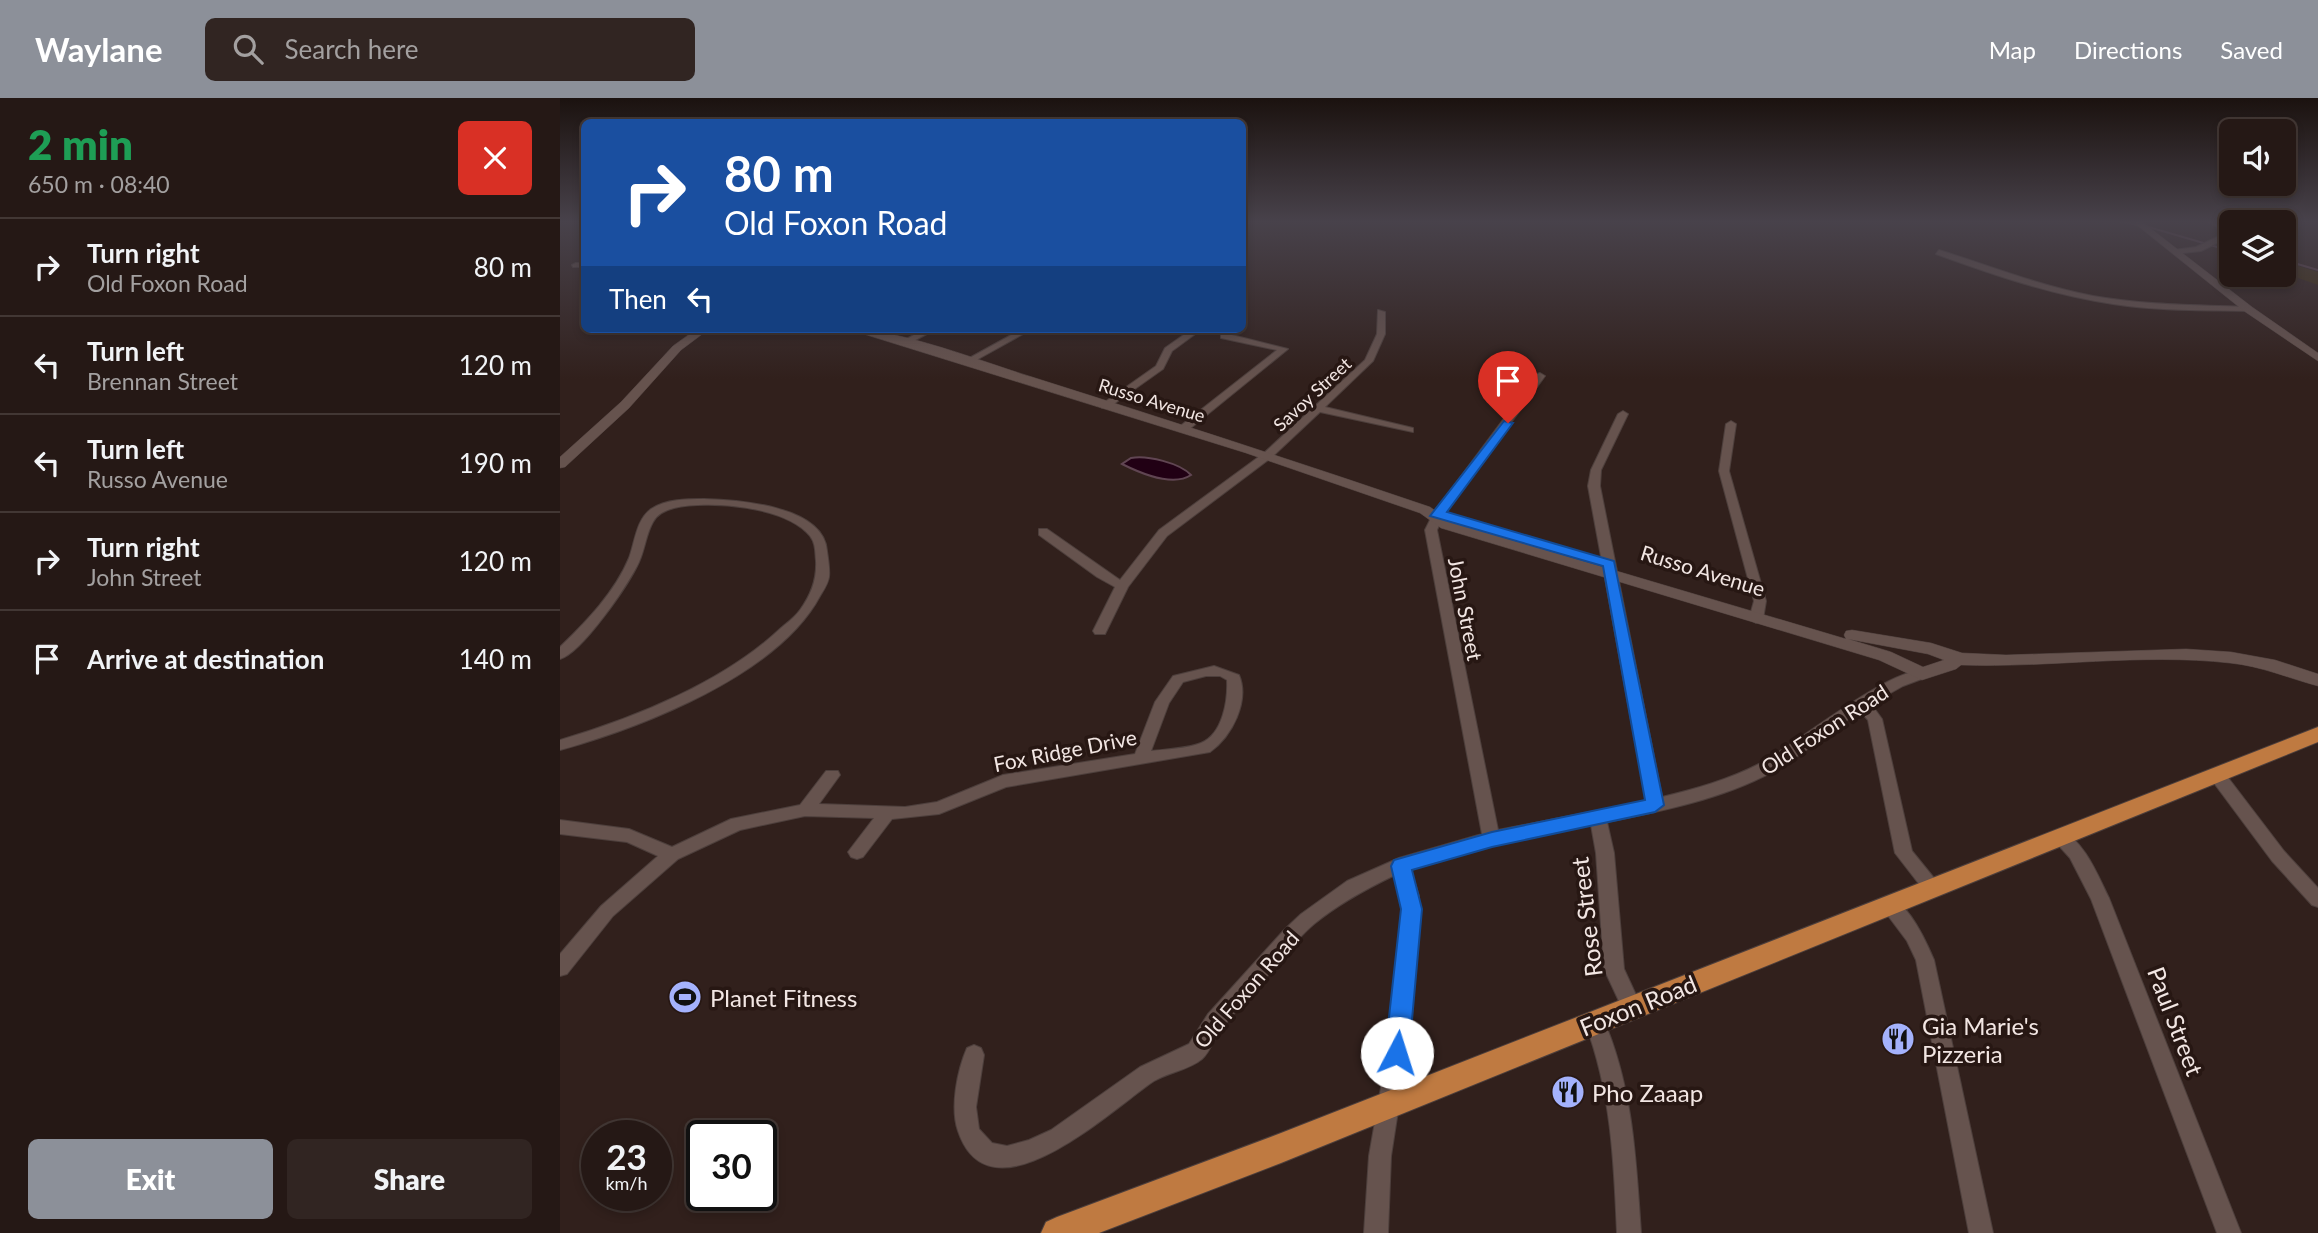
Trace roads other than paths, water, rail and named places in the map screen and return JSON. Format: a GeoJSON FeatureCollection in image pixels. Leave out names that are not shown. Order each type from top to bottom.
{"type":"FeatureCollection","features":[{"type":"Feature","properties":{"kind":"main road","name":"Foxon Road"},"geometry":{"type":"LineString","coordinates":[[1066,1231],[2318,734]]}},
{"type":"Feature","properties":{"kind":"street"},"geometry":{"type":"LineString","coordinates":[[1999,274],[2023,283],[2085,298],[2157,306],[2248,309]]}},
{"type":"Feature","properties":{"kind":"street"},"geometry":{"type":"LineString","coordinates":[[2204,274],[2248,309],[2318,358]]}},
{"type":"Feature","properties":{"kind":"street","name":"Savoy Street"},"geometry":{"type":"LineString","coordinates":[[1100,631],[1122,586],[1163,533],[1268,456],[1370,361],[1381,334],[1381,312]]}},
{"type":"Feature","properties":{"kind":"street"},"geometry":{"type":"LineString","coordinates":[[560,464],[625,405],[677,348],[698,333]]}},
{"type":"Feature","properties":{"kind":"street","name":"Russo Avenue"},"geometry":{"type":"LineString","coordinates":[[869,333],[968,361],[1268,456],[1437,516],[1446,524],[1611,569],[1758,614],[1885,656],[1922,674]]}},
{"type":"Feature","properties":{"kind":"street"},"geometry":{"type":"LineString","coordinates":[[905,342],[924,333]]}},
{"type":"Feature","properties":{"kind":"street"},"geometry":{"type":"LineString","coordinates":[[968,361],[1020,333]]}},
{"type":"Feature","properties":{"kind":"street"},"geometry":{"type":"LineString","coordinates":[[1105,406],[1160,367],[1168,351],[1193,333]]}},
{"type":"Feature","properties":{"kind":"street"},"geometry":{"type":"LineString","coordinates":[[1183,429],[1284,349],[1224,336]]}},
{"type":"Feature","properties":{"kind":"street"},"geometry":{"type":"LineString","coordinates":[[1437,516],[1540,376]]}},
{"type":"Feature","properties":{"kind":"street"},"geometry":{"type":"LineString","coordinates":[[1320,409],[1409,430]]}},
{"type":"Feature","properties":{"kind":"street"},"geometry":{"type":"LineString","coordinates":[[1623,414],[1596,470],[1594,486],[1655,805]]}},
{"type":"Feature","properties":{"kind":"street"},"geometry":{"type":"LineString","coordinates":[[1731,424],[1724,471],[1760,601],[1758,614]]}},
{"type":"Feature","properties":{"kind":"street"},"geometry":{"type":"LineString","coordinates":[[560,655],[619,586],[638,552],[648,519],[660,509],[704,504],[758,507],[796,521],[816,536],[821,545],[823,574],[809,603],[788,629],[756,655],[713,684],[660,711],[618,729],[560,745]]}},
{"type":"Feature","properties":{"kind":"street","name":"John Street"},"geometry":{"type":"LineString","coordinates":[[1437,516],[1431,530],[1435,561],[1492,839]]}},
{"type":"Feature","properties":{"kind":"street"},"geometry":{"type":"LineString","coordinates":[[1043,532],[1069,548],[1107,580],[1122,586]]}},
{"type":"Feature","properties":{"kind":"street","name":"Russo Avenue"},"geometry":{"type":"LineString","coordinates":[[1758,614],[1927,648],[1958,658]]}},
{"type":"Feature","properties":{"kind":"street","name":"Old Foxon Road"},"geometry":{"type":"LineString","coordinates":[[974,1055],[968,1100],[969,1135],[977,1147],[992,1157],[1020,1155],[1068,1133],[1147,1074],[1196,1051],[1211,1026],[1281,944],[1332,900],[1401,866],[1492,839],[1655,805],[1745,778],[1785,757],[1886,687],[1950,665],[1958,658],[2184,655],[2261,664],[2318,681]]}},
{"type":"Feature","properties":{"kind":"street","name":"Fox Ridge Drive"},"geometry":{"type":"LineString","coordinates":[[560,968],[607,911],[672,854],[737,824],[805,810],[886,815],[939,808],[1003,781],[1205,748],[1217,741],[1224,732],[1236,692],[1234,678],[1226,672],[1194,673],[1178,679],[1169,690],[1140,758]]}},
{"type":"Feature","properties":{"kind":"street"},"geometry":{"type":"LineString","coordinates":[[1862,703],[1875,719],[1904,853],[1932,888]]}},
{"type":"Feature","properties":{"kind":"street"},"geometry":{"type":"LineString","coordinates":[[805,810],[832,775]]}},
{"type":"Feature","properties":{"kind":"street"},"geometry":{"type":"LineString","coordinates":[[2217,775],[2278,856],[2318,900]]}},
{"type":"Feature","properties":{"kind":"street"},"geometry":{"type":"LineString","coordinates":[[857,852],[886,815]]}},
{"type":"Feature","properties":{"kind":"street","name":"Rose Street"},"geometry":{"type":"LineString","coordinates":[[1598,818],[1603,832],[1614,969],[1632,1008]]}},
{"type":"Feature","properties":{"kind":"street"},"geometry":{"type":"LineString","coordinates":[[560,827],[629,836],[672,854]]}},
{"type":"Feature","properties":{"kind":"street","name":"Paul Street"},"geometry":{"type":"LineString","coordinates":[[2059,837],[2076,853],[2100,898],[2229,1233]]}},
{"type":"Feature","properties":{"kind":"street"},"geometry":{"type":"LineString","coordinates":[[1376,1233],[1380,1156],[1410,936],[1410,896],[1401,866]]}},
{"type":"Feature","properties":{"kind":"street"},"geometry":{"type":"LineString","coordinates":[[1889,905],[1914,936],[1925,960],[1981,1233]]}},
{"type":"Feature","properties":{"kind":"street"},"geometry":{"type":"LineString","coordinates":[[1595,1023],[1611,1059],[1617,1085],[1629,1233]]}},
{"type":"Feature","properties":{"kind":"place","name":"Planet Fitness"},"geometry":{"type":"Point","coordinates":[685,997]}},
{"type":"Feature","properties":{"kind":"place","name":"Gia Marie's Pizzeria"},"geometry":{"type":"Point","coordinates":[1898,1039]}},
{"type":"Feature","properties":{"kind":"place","name":"Pho Zaaap"},"geometry":{"type":"Point","coordinates":[1568,1092]}}]}
